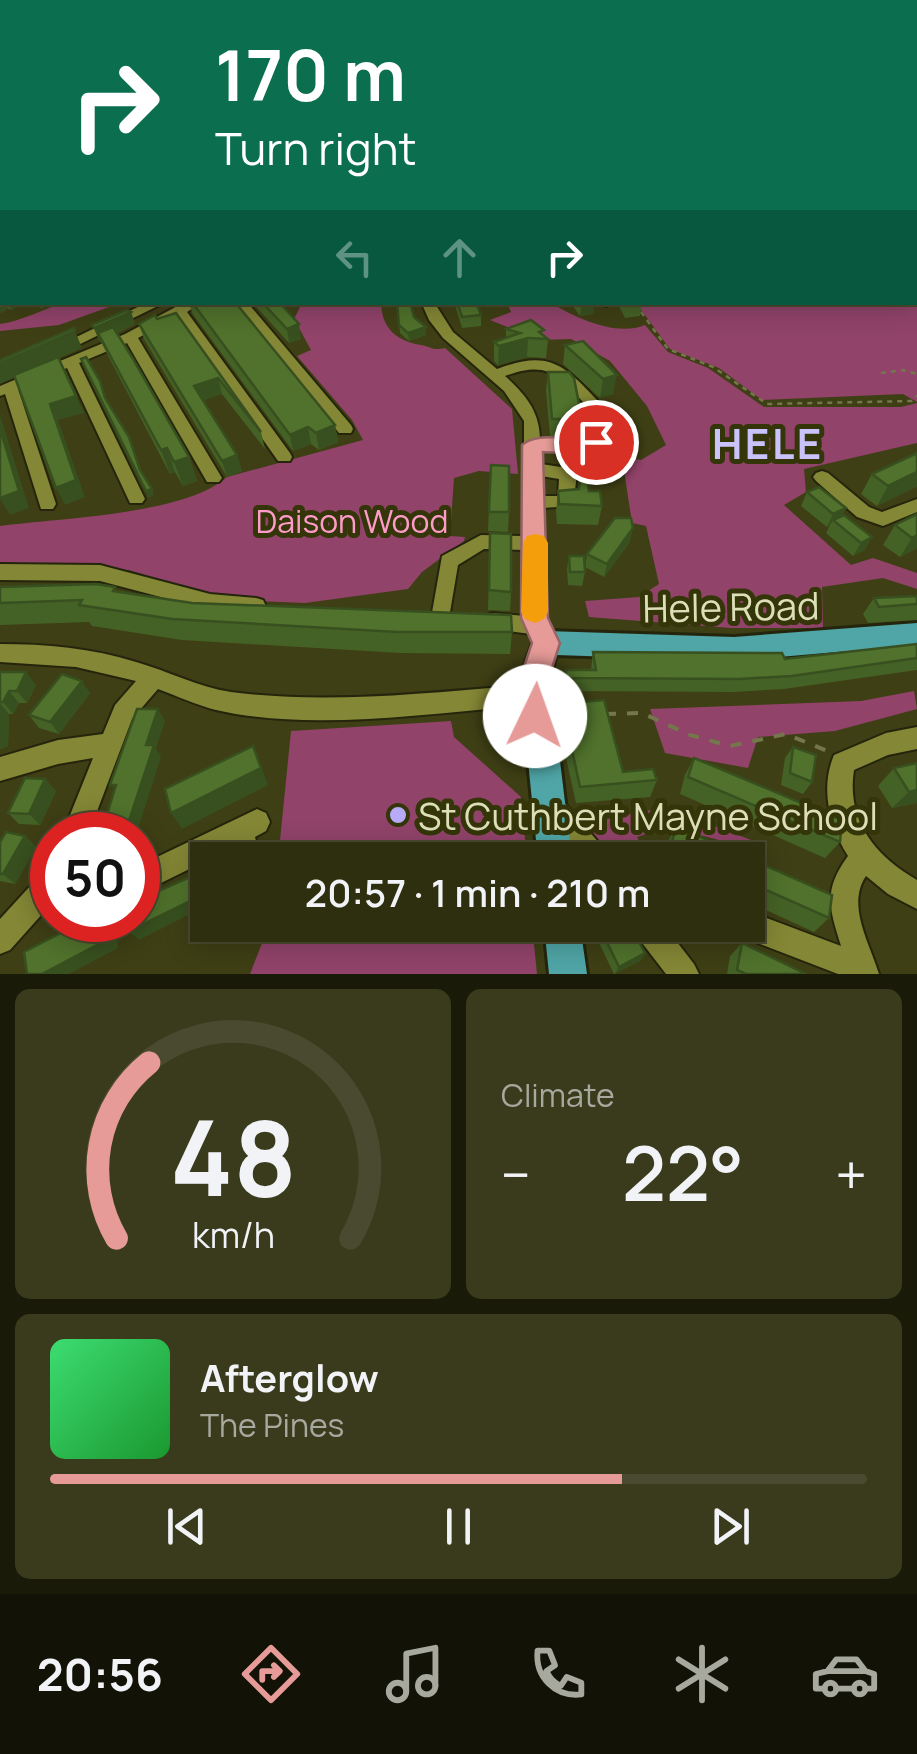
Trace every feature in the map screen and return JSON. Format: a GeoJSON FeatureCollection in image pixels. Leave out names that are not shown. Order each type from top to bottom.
{"type":"FeatureCollection","features":[{"type":"Feature","properties":{"kind":"main road","name":"Hele Road"},"geometry":{"type":"LineString","coordinates":[[541,635],[734,649],[917,634]]}},
{"type":"Feature","properties":{"kind":"main road"},"geometry":{"type":"LineString","coordinates":[[541,635],[528,696],[553,842]]}},
{"type":"Feature","properties":{"kind":"main road"},"geometry":{"type":"LineString","coordinates":[[564,942],[568,974]]}},
{"type":"Feature","properties":{"kind":"street"},"geometry":{"type":"LineString","coordinates":[[44,355],[153,305]]}},
{"type":"Feature","properties":{"kind":"street"},"geometry":{"type":"LineString","coordinates":[[47,504],[5,389],[130,337],[191,305]]}},
{"type":"Feature","properties":{"kind":"street"},"geometry":{"type":"LineString","coordinates":[[242,305],[345,429]]}},
{"type":"Feature","properties":{"kind":"street"},"geometry":{"type":"LineString","coordinates":[[428,305],[432,316],[448,333],[526,408],[534,469],[541,635],[433,618],[448,561],[481,542],[535,542]]}},
{"type":"Feature","properties":{"kind":"street"},"geometry":{"type":"LineString","coordinates":[[179,312],[284,457]]}},
{"type":"Feature","properties":{"kind":"street"},"geometry":{"type":"LineString","coordinates":[[130,337],[213,478]]}},
{"type":"Feature","properties":{"kind":"street"},"geometry":{"type":"LineString","coordinates":[[71,362],[136,499]]}},
{"type":"Feature","properties":{"kind":"street"},"geometry":{"type":"LineString","coordinates":[[496,376],[544,362],[555,364],[589,400]]}},
{"type":"Feature","properties":{"kind":"street"},"geometry":{"type":"LineString","coordinates":[[532,445],[595,446]]}},
{"type":"Feature","properties":{"kind":"street"},"geometry":{"type":"LineString","coordinates":[[534,469],[568,474],[567,502],[535,502]]}},
{"type":"Feature","properties":{"kind":"street"},"geometry":{"type":"LineString","coordinates":[[822,477],[863,512],[883,519],[917,505]]}},
{"type":"Feature","properties":{"kind":"street"},"geometry":{"type":"LineString","coordinates":[[0,572],[100,573],[210,602],[287,608]]}},
{"type":"Feature","properties":{"kind":"street"},"geometry":{"type":"LineString","coordinates":[[0,653],[61,653],[154,676],[190,694],[260,705],[389,705],[528,696]]}},
{"type":"Feature","properties":{"kind":"street"},"geometry":{"type":"LineString","coordinates":[[85,812],[123,713],[154,676]]}},
{"type":"Feature","properties":{"kind":"street"},"geometry":{"type":"LineString","coordinates":[[917,738],[886,744],[843,762],[836,788],[839,808],[864,858],[917,895]]}},
{"type":"Feature","properties":{"kind":"street"},"geometry":{"type":"LineString","coordinates":[[0,769],[58,752],[110,744]]}},
{"type":"Feature","properties":{"kind":"street"},"geometry":{"type":"LineString","coordinates":[[550,806],[581,842]]}},
{"type":"Feature","properties":{"kind":"street"},"geometry":{"type":"LineString","coordinates":[[160,871],[248,836]]}},
{"type":"Feature","properties":{"kind":"street"},"geometry":{"type":"LineString","coordinates":[[863,972],[843,907],[845,883],[864,858]]}},
{"type":"Feature","properties":{"kind":"street"},"geometry":{"type":"LineString","coordinates":[[0,940],[30,907]]}},
{"type":"Feature","properties":{"kind":"street"},"geometry":{"type":"LineString","coordinates":[[765,932],[863,972]]}},
{"type":"Feature","properties":{"kind":"street"},"geometry":{"type":"LineString","coordinates":[[659,942],[684,974]]}},
{"type":"Feature","properties":{"kind":"path"},"geometry":{"type":"LineString","coordinates":[[635,305],[668,350],[713,367],[767,404],[886,403],[912,401],[917,395]]}},
{"type":"Feature","properties":{"kind":"path"},"geometry":{"type":"LineString","coordinates":[[892,366],[917,374]]}},
{"type":"Feature","properties":{"kind":"path"},"geometry":{"type":"LineString","coordinates":[[881,372],[900,370]]}},
{"type":"Feature","properties":{"kind":"path"},"geometry":{"type":"LineString","coordinates":[[588,714],[642,713],[690,735],[730,746],[786,734],[827,749],[843,762]]}},
{"type":"Feature","properties":{"kind":"green space"},"geometry":{"type":"Polygon","coordinates":[[[58,305],[114,305],[59,325],[0,331],[0,324],[58,305]]]}},
{"type":"Feature","properties":{"kind":"green space","name":"Daison Wood"},"geometry":{"type":"Polygon","coordinates":[[[301,305],[381,305],[384,320],[398,337],[435,349],[445,348],[512,409],[518,474],[479,471],[454,478],[450,536],[465,537],[464,541],[422,572],[408,589],[305,603],[255,601],[206,594],[129,570],[0,562],[0,526],[120,513],[182,500],[227,477],[363,440],[352,420],[297,356],[311,350],[294,319],[301,305]]]}},
{"type":"Feature","properties":{"kind":"green space"},"geometry":{"type":"Polygon","coordinates":[[[508,305],[555,305],[609,327],[645,325],[668,352],[708,368],[764,407],[901,407],[917,403],[917,443],[804,469],[806,492],[784,505],[851,565],[873,558],[917,573],[917,589],[883,578],[822,587],[823,628],[731,628],[589,617],[585,601],[639,597],[659,584],[646,526],[632,523],[622,457],[641,460],[666,445],[647,406],[610,361],[571,339],[540,340],[490,320],[511,312],[508,305]]]}},
{"type":"Feature","properties":{"kind":"green space"},"geometry":{"type":"Polygon","coordinates":[[[637,305],[917,305],[917,402],[903,394],[762,400],[719,368],[670,349],[637,305]]]}},
{"type":"Feature","properties":{"kind":"green space"},"geometry":{"type":"Polygon","coordinates":[[[914,691],[917,709],[835,731],[758,737],[748,768],[665,753],[650,709],[861,701],[914,691]]]}},
{"type":"Feature","properties":{"kind":"green space","name":"St Cuthbert Mayne School"},"geometry":{"type":"Polygon","coordinates":[[[451,721],[454,737],[521,797],[525,842],[280,842],[291,731],[451,721]]]}},
{"type":"Feature","properties":{"kind":"green space"},"geometry":{"type":"Polygon","coordinates":[[[665,807],[756,842],[727,842],[668,827],[637,837],[640,842],[594,842],[593,822],[665,807]]]}},
{"type":"Feature","properties":{"kind":"green space"},"geometry":{"type":"Polygon","coordinates":[[[262,942],[534,942],[537,974],[250,974],[262,942]]]}},
{"type":"Feature","properties":{"kind":"building"},"geometry":{"type":"Polygon","coordinates":[[[194,305],[237,305],[335,425],[316,433],[308,427],[290,435],[194,305]]]}},
{"type":"Feature","properties":{"kind":"building"},"geometry":{"type":"Polygon","coordinates":[[[265,305],[282,305],[299,324],[287,329],[265,305]]]}},
{"type":"Feature","properties":{"kind":"building"},"geometry":{"type":"Polygon","coordinates":[[[397,305],[411,305],[414,317],[426,327],[408,333],[399,325],[397,305]]]}},
{"type":"Feature","properties":{"kind":"building"},"geometry":{"type":"Polygon","coordinates":[[[458,305],[477,305],[481,315],[462,317],[458,305]]]}},
{"type":"Feature","properties":{"kind":"building"},"geometry":{"type":"Polygon","coordinates":[[[127,310],[131,312],[94,328],[92,325],[127,310]]]}},
{"type":"Feature","properties":{"kind":"building"},"geometry":{"type":"Polygon","coordinates":[[[176,313],[261,432],[218,378],[194,386],[237,455],[222,461],[139,324],[155,315],[157,319],[176,313]]]}},
{"type":"Feature","properties":{"kind":"building"},"geometry":{"type":"Polygon","coordinates":[[[531,320],[544,330],[539,332],[548,339],[528,338],[499,346],[494,342],[520,333],[506,329],[531,320]]]}},
{"type":"Feature","properties":{"kind":"building"},"geometry":{"type":"Polygon","coordinates":[[[113,327],[189,457],[174,462],[167,448],[161,450],[98,333],[113,327]]]}},
{"type":"Feature","properties":{"kind":"building"},"geometry":{"type":"Polygon","coordinates":[[[74,328],[75,331],[0,363],[0,360],[74,328]]]}},
{"type":"Feature","properties":{"kind":"building"},"geometry":{"type":"Polygon","coordinates":[[[583,341],[617,375],[603,379],[565,345],[583,341]]]}},
{"type":"Feature","properties":{"kind":"building"},"geometry":{"type":"Polygon","coordinates":[[[58,357],[76,396],[50,404],[76,480],[56,488],[14,375],[58,357]]]}},
{"type":"Feature","properties":{"kind":"building"},"geometry":{"type":"Polygon","coordinates":[[[86,357],[152,489],[146,491],[81,359],[86,357]]]}},
{"type":"Feature","properties":{"kind":"building"},"geometry":{"type":"Polygon","coordinates":[[[548,372],[569,372],[574,378],[582,419],[552,419],[548,372]]]}},
{"type":"Feature","properties":{"kind":"building"},"geometry":{"type":"Polygon","coordinates":[[[0,429],[19,491],[0,498],[0,429]]]}},
{"type":"Feature","properties":{"kind":"building"},"geometry":{"type":"Polygon","coordinates":[[[917,453],[917,472],[888,486],[872,474],[917,453]]]}},
{"type":"Feature","properties":{"kind":"building"},"geometry":{"type":"Polygon","coordinates":[[[583,459],[589,491],[600,491],[602,506],[559,504],[558,491],[579,489],[583,459]]]}},
{"type":"Feature","properties":{"kind":"building"},"geometry":{"type":"Polygon","coordinates":[[[491,465],[509,466],[509,512],[489,512],[491,465]]]}},
{"type":"Feature","properties":{"kind":"building"},"geometry":{"type":"Polygon","coordinates":[[[819,487],[846,508],[833,514],[807,492],[819,487]]]}},
{"type":"Feature","properties":{"kind":"building"},"geometry":{"type":"Polygon","coordinates":[[[917,514],[917,535],[912,538],[895,525],[917,514]]]}},
{"type":"Feature","properties":{"kind":"building"},"geometry":{"type":"Polygon","coordinates":[[[844,515],[872,537],[861,543],[833,520],[844,515]]]}},
{"type":"Feature","properties":{"kind":"building"},"geometry":{"type":"Polygon","coordinates":[[[615,518],[631,518],[633,528],[607,564],[587,554],[615,518]]]}},
{"type":"Feature","properties":{"kind":"building"},"geometry":{"type":"Polygon","coordinates":[[[490,533],[511,534],[511,592],[489,590],[490,533]]]}},
{"type":"Feature","properties":{"kind":"building"},"geometry":{"type":"Polygon","coordinates":[[[569,556],[584,556],[585,572],[570,572],[569,556]]]}},
{"type":"Feature","properties":{"kind":"building"},"geometry":{"type":"Polygon","coordinates":[[[0,587],[115,587],[113,591],[192,603],[511,615],[512,632],[397,632],[172,619],[79,605],[82,600],[0,603],[0,587]]]}},
{"type":"Feature","properties":{"kind":"building"},"geometry":{"type":"Polygon","coordinates":[[[917,596],[917,604],[879,607],[874,598],[917,596]]]}},
{"type":"Feature","properties":{"kind":"building"},"geometry":{"type":"Polygon","coordinates":[[[917,644],[917,658],[792,676],[566,678],[566,670],[596,670],[593,652],[782,653],[785,659],[917,644]]]}},
{"type":"Feature","properties":{"kind":"building"},"geometry":{"type":"Polygon","coordinates":[[[0,672],[26,672],[17,691],[9,691],[3,702],[0,702],[0,672]]]}},
{"type":"Feature","properties":{"kind":"building"},"geometry":{"type":"Polygon","coordinates":[[[62,674],[82,681],[50,722],[29,715],[62,674]]]}},
{"type":"Feature","properties":{"kind":"building"},"geometry":{"type":"Polygon","coordinates":[[[604,700],[623,772],[653,769],[657,780],[580,787],[562,704],[604,700]]]}},
{"type":"Feature","properties":{"kind":"building"},"geometry":{"type":"Polygon","coordinates":[[[137,709],[158,709],[146,745],[154,745],[132,812],[108,812],[116,785],[110,785],[137,709]]]}},
{"type":"Feature","properties":{"kind":"building"},"geometry":{"type":"Polygon","coordinates":[[[253,746],[261,768],[171,813],[165,789],[253,746]]]}},
{"type":"Feature","properties":{"kind":"building"},"geometry":{"type":"Polygon","coordinates":[[[793,747],[816,755],[812,782],[790,773],[793,747]]]}},
{"type":"Feature","properties":{"kind":"building"},"geometry":{"type":"Polygon","coordinates":[[[694,758],[842,820],[840,842],[688,777],[694,758]]]}},
{"type":"Feature","properties":{"kind":"building"},"geometry":{"type":"Polygon","coordinates":[[[917,763],[917,790],[909,792],[894,768],[917,763]]]}},
{"type":"Feature","properties":{"kind":"building"},"geometry":{"type":"Polygon","coordinates":[[[25,778],[45,779],[29,814],[8,813],[25,778]]]}},
{"type":"Feature","properties":{"kind":"building"},"geometry":{"type":"Polygon","coordinates":[[[676,826],[712,842],[672,842],[676,826]]]}},
{"type":"Feature","properties":{"kind":"building"},"geometry":{"type":"Polygon","coordinates":[[[6,832],[25,836],[0,874],[0,842],[6,832]]]}},
{"type":"Feature","properties":{"kind":"building"},"geometry":{"type":"Polygon","coordinates":[[[765,865],[832,895],[829,918],[765,890],[765,865]]]}},
{"type":"Feature","properties":{"kind":"building"},"geometry":{"type":"Polygon","coordinates":[[[190,877],[190,901],[160,916],[160,890],[190,877]]]}},
{"type":"Feature","properties":{"kind":"building"},"geometry":{"type":"Polygon","coordinates":[[[43,942],[102,942],[42,974],[27,974],[24,952],[43,942]]]}},
{"type":"Feature","properties":{"kind":"building"},"geometry":{"type":"Polygon","coordinates":[[[607,942],[639,942],[645,953],[619,967],[607,942]]]}},
{"type":"Feature","properties":{"kind":"building"},"geometry":{"type":"Polygon","coordinates":[[[742,943],[806,974],[746,974],[737,970],[742,943]]]}},
{"type":"Feature","properties":{"kind":"slow traffic"},"geometry":{"type":"LineString","coordinates":[[535,543],[535,612]]}},
{"type":"Feature","properties":{"kind":"place","name":"St Cuthbert Mayne School"},"geometry":{"type":"Point","coordinates":[398,815]}},
{"type":"Feature","properties":{"kind":"district","name":"HELE"},"geometry":{"type":"Point","coordinates":[768,443]}},
{"type":"Feature","properties":{"kind":"route"},"geometry":{"type":"LineString","coordinates":[[535,716],[528,696],[546,643],[535,618],[532,445],[583,447],[595,446],[596,442]]}}]}
